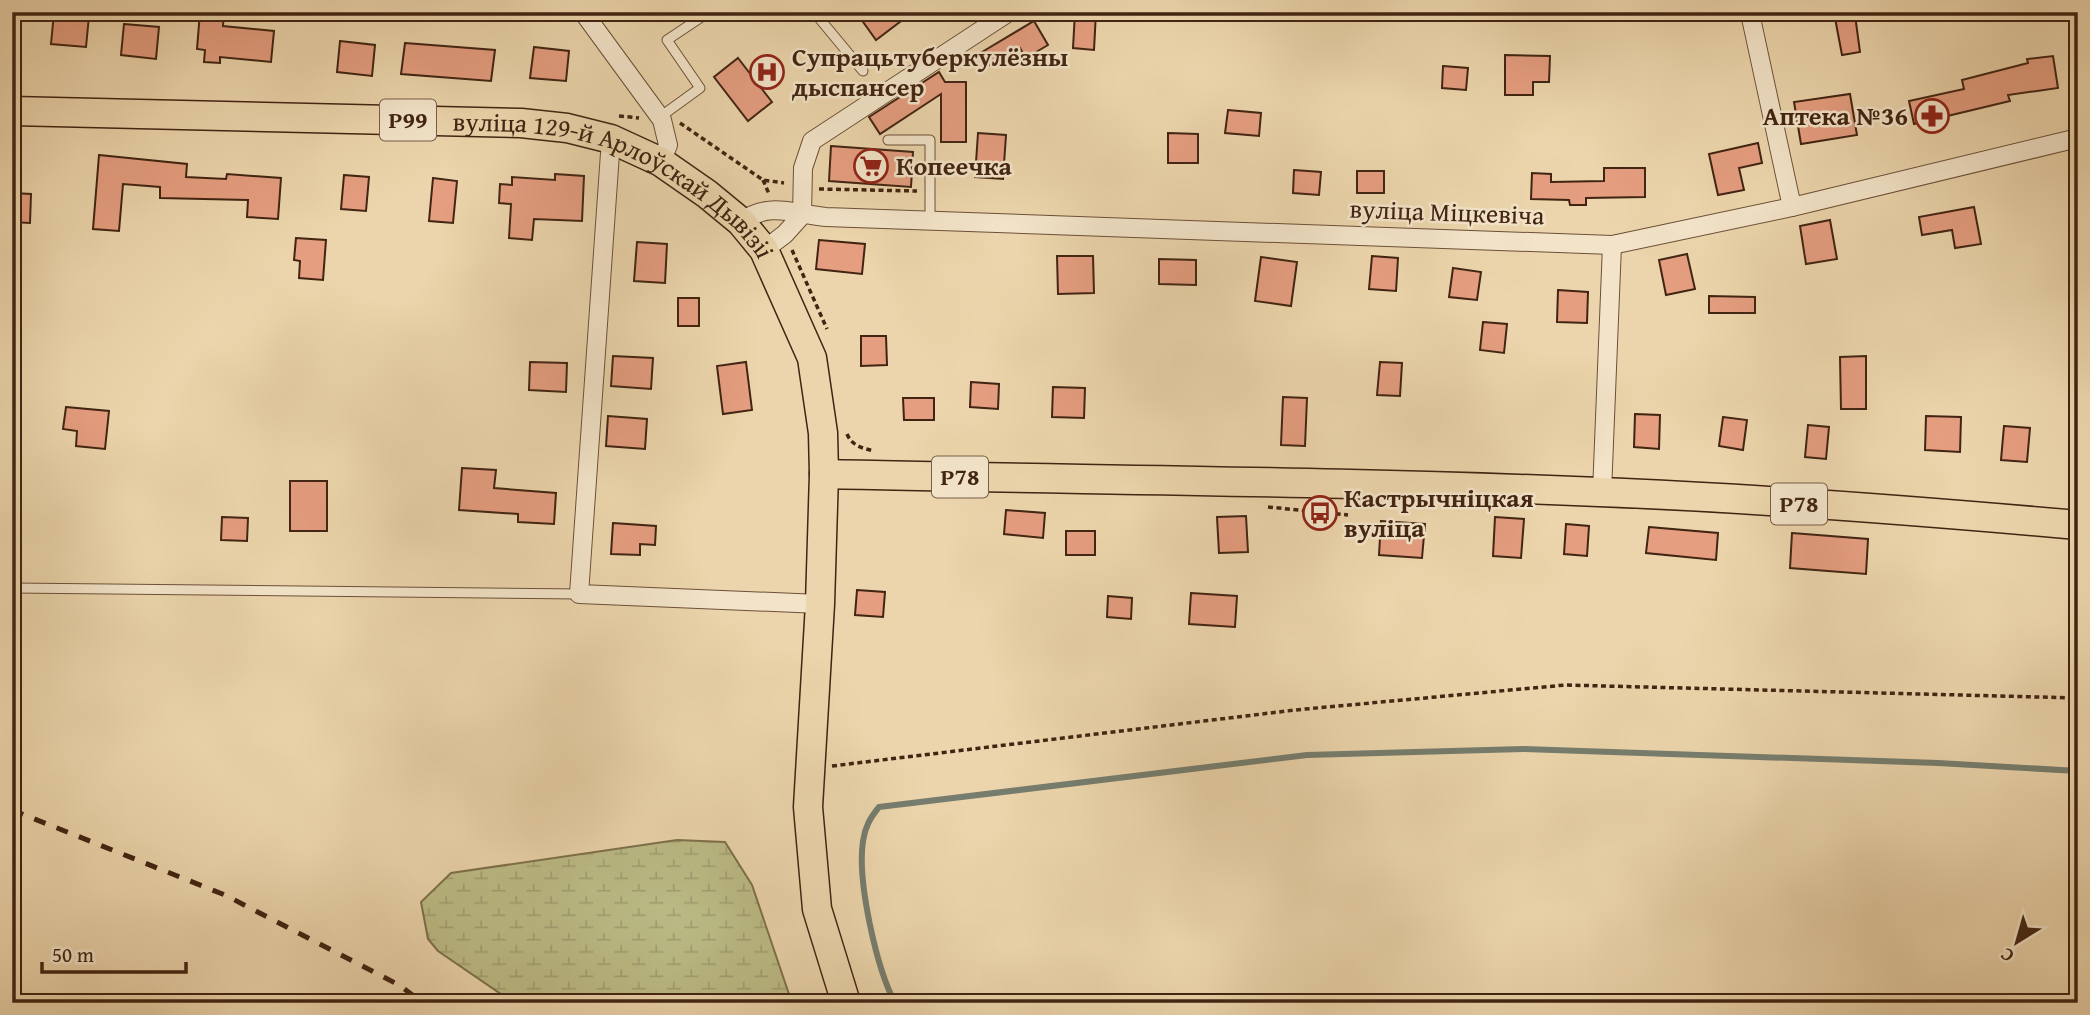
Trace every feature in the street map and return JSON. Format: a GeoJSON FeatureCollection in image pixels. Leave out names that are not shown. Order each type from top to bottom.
{"type":"FeatureCollection","features":[{"type":"Feature","properties":{"kind":"main road","name":"вуліца 129-й Арлоўскай Дывізіі"},"geometry":{"type":"LineString","coordinates":[[12,111],[521,123],[567,128],[611,139],[661,162],[741,222],[764,250],[812,358],[823,433],[820,604],[808,807],[817,909],[846,1003]]}},
{"type":"Feature","properties":{"kind":"main road","name":"Р78"},"geometry":{"type":"LineString","coordinates":[[824,474],[1253,481],[1602,492],[1932,512],[2078,525]]}},
{"type":"Feature","properties":{"kind":"street"},"geometry":{"type":"LineString","coordinates":[[583,12],[660,117],[668,135],[668,145],[661,162]]}},
{"type":"Feature","properties":{"kind":"street"},"geometry":{"type":"LineString","coordinates":[[764,250],[785,234],[802,215],[803,167],[812,141],[1009,12]]}},
{"type":"Feature","properties":{"kind":"street"},"geometry":{"type":"LineString","coordinates":[[1753,12],[1751,18],[1792,207]]}},
{"type":"Feature","properties":{"kind":"street","name":"вуліца Міцкевіча"},"geometry":{"type":"LineString","coordinates":[[741,222],[756,211],[775,209],[802,215],[1612,245],[1792,207],[2078,138]]}},
{"type":"Feature","properties":{"kind":"street"},"geometry":{"type":"LineString","coordinates":[[611,139],[579,594],[820,604]]}},
{"type":"Feature","properties":{"kind":"street"},"geometry":{"type":"LineString","coordinates":[[1602,492],[1612,245]]}},
{"type":"Feature","properties":{"kind":"lane"},"geometry":{"type":"LineString","coordinates":[[660,117],[700,88],[667,40],[709,12]]}},
{"type":"Feature","properties":{"kind":"lane"},"geometry":{"type":"LineString","coordinates":[[814,12],[863,71]]}},
{"type":"Feature","properties":{"kind":"lane"},"geometry":{"type":"LineString","coordinates":[[888,140],[930,140],[930,219]]}},
{"type":"Feature","properties":{"kind":"lane"},"geometry":{"type":"LineString","coordinates":[[12,588],[579,594]]}},
{"type":"Feature","properties":{"kind":"path"},"geometry":{"type":"LineString","coordinates":[[763,180],[803,186],[890,188],[930,192]]}},
{"type":"Feature","properties":{"kind":"path"},"geometry":{"type":"LineString","coordinates":[[810,769],[1295,710],[1565,685],[2078,698]]}},
{"type":"Feature","properties":{"kind":"green space"},"geometry":{"type":"Polygon","coordinates":[[[677,840],[725,842],[752,885],[792,1003],[514,1003],[438,951],[428,939],[421,902],[451,873],[677,840]]]}},
{"type":"Feature","properties":{"kind":"building"},"geometry":{"type":"Polygon","coordinates":[[[200,12],[224,12],[223,26],[274,31],[271,62],[220,57],[220,63],[204,62],[205,50],[197,49],[200,12]]]}},
{"type":"Feature","properties":{"kind":"building"},"geometry":{"type":"Polygon","coordinates":[[[856,12],[913,12],[876,40],[856,12]]]}},
{"type":"Feature","properties":{"kind":"building"},"geometry":{"type":"Polygon","coordinates":[[[1075,12],[1096,12],[1094,50],[1073,48],[1075,12]]]}},
{"type":"Feature","properties":{"kind":"building"},"geometry":{"type":"Polygon","coordinates":[[[54,13],[89,16],[86,47],[51,44],[54,13]]]}},
{"type":"Feature","properties":{"kind":"building"},"geometry":{"type":"Polygon","coordinates":[[[1855,15],[1860,52],[1842,55],[1835,18],[1855,15]]]}},
{"type":"Feature","properties":{"kind":"building"},"geometry":{"type":"Polygon","coordinates":[[[1034,21],[1048,45],[1026,58],[1020,48],[990,65],[982,52],[1034,21]]]}},
{"type":"Feature","properties":{"kind":"building"},"geometry":{"type":"Polygon","coordinates":[[[124,24],[159,27],[156,59],[121,55],[124,24]]]}},
{"type":"Feature","properties":{"kind":"building"},"geometry":{"type":"Polygon","coordinates":[[[340,41],[375,45],[372,76],[337,72],[340,41]]]}},
{"type":"Feature","properties":{"kind":"building"},"geometry":{"type":"Polygon","coordinates":[[[405,43],[495,50],[491,81],[401,74],[405,43]]]}},
{"type":"Feature","properties":{"kind":"building"},"geometry":{"type":"Polygon","coordinates":[[[534,47],[569,51],[566,81],[530,78],[534,47]]]}},
{"type":"Feature","properties":{"kind":"building"},"geometry":{"type":"Polygon","coordinates":[[[1505,55],[1550,56],[1549,82],[1533,82],[1533,95],[1505,95],[1505,55]]]}},
{"type":"Feature","properties":{"kind":"building"},"geometry":{"type":"Polygon","coordinates":[[[2053,56],[2058,88],[2008,95],[2010,101],[1914,124],[1909,101],[1964,89],[1962,80],[2028,63],[2027,59],[2053,56]]]}},
{"type":"Feature","properties":{"kind":"building"},"geometry":{"type":"Polygon","coordinates":[[[738,58],[772,102],[748,121],[714,77],[738,58]]]}},
{"type":"Feature","properties":{"kind":"building"},"geometry":{"type":"Polygon","coordinates":[[[1443,66],[1468,68],[1466,90],[1442,88],[1443,66]]]}},
{"type":"Feature","properties":{"kind":"building"},"geometry":{"type":"Polygon","coordinates":[[[939,72],[945,82],[966,82],[966,142],[941,142],[941,94],[880,134],[869,117],[939,72]]]}},
{"type":"Feature","properties":{"kind":"building"},"geometry":{"type":"Polygon","coordinates":[[[1850,94],[1857,135],[1801,144],[1794,102],[1850,94]]]}},
{"type":"Feature","properties":{"kind":"building"},"geometry":{"type":"Polygon","coordinates":[[[1228,110],[1261,113],[1259,136],[1225,133],[1228,110]]]}},
{"type":"Feature","properties":{"kind":"building"},"geometry":{"type":"Polygon","coordinates":[[[978,133],[1006,135],[1003,179],[975,177],[978,133]]]}},
{"type":"Feature","properties":{"kind":"building"},"geometry":{"type":"Polygon","coordinates":[[[1168,133],[1198,134],[1198,163],[1168,163],[1168,133]]]}},
{"type":"Feature","properties":{"kind":"building"},"geometry":{"type":"Polygon","coordinates":[[[1758,143],[1762,163],[1739,168],[1744,190],[1718,195],[1709,154],[1758,143]]]}},
{"type":"Feature","properties":{"kind":"building","name":"Копеечка"},"geometry":{"type":"Polygon","coordinates":[[[831,146],[913,152],[911,187],[829,181],[831,146]]]}},
{"type":"Feature","properties":{"kind":"building"},"geometry":{"type":"Polygon","coordinates":[[[99,155],[187,164],[186,177],[226,179],[227,174],[281,178],[278,219],[247,217],[248,200],[160,198],[160,187],[123,184],[119,231],[93,229],[99,155]]]}},
{"type":"Feature","properties":{"kind":"building"},"geometry":{"type":"Polygon","coordinates":[[[1604,168],[1645,168],[1645,197],[1586,198],[1586,205],[1570,205],[1569,200],[1531,199],[1532,173],[1551,174],[1551,182],[1604,181],[1604,168]]]}},
{"type":"Feature","properties":{"kind":"building"},"geometry":{"type":"Polygon","coordinates":[[[1294,170],[1321,172],[1319,195],[1293,193],[1294,170]]]}},
{"type":"Feature","properties":{"kind":"building"},"geometry":{"type":"Polygon","coordinates":[[[1357,171],[1384,171],[1384,193],[1357,193],[1357,171]]]}},
{"type":"Feature","properties":{"kind":"building"},"geometry":{"type":"Polygon","coordinates":[[[555,174],[584,176],[582,221],[534,219],[532,240],[509,238],[511,204],[499,203],[500,184],[512,185],[512,177],[555,180],[555,174]]]}},
{"type":"Feature","properties":{"kind":"building"},"geometry":{"type":"Polygon","coordinates":[[[344,175],[369,177],[366,211],[341,209],[344,175]]]}},
{"type":"Feature","properties":{"kind":"building"},"geometry":{"type":"Polygon","coordinates":[[[433,178],[457,181],[453,223],[429,221],[433,178]]]}},
{"type":"Feature","properties":{"kind":"building"},"geometry":{"type":"Polygon","coordinates":[[[12,193],[31,194],[30,223],[12,222],[12,193]]]}},
{"type":"Feature","properties":{"kind":"building"},"geometry":{"type":"Polygon","coordinates":[[[1974,207],[1981,244],[1955,248],[1952,230],[1922,235],[1919,217],[1974,207]]]}},
{"type":"Feature","properties":{"kind":"building"},"geometry":{"type":"Polygon","coordinates":[[[1830,220],[1837,259],[1806,264],[1800,226],[1830,220]]]}},
{"type":"Feature","properties":{"kind":"building"},"geometry":{"type":"Polygon","coordinates":[[[296,238],[326,240],[323,280],[299,278],[300,261],[294,260],[296,238]]]}},
{"type":"Feature","properties":{"kind":"building"},"geometry":{"type":"Polygon","coordinates":[[[819,240],[865,244],[862,274],[816,269],[819,240]]]}},
{"type":"Feature","properties":{"kind":"building"},"geometry":{"type":"Polygon","coordinates":[[[637,242],[667,244],[665,283],[634,281],[637,242]]]}},
{"type":"Feature","properties":{"kind":"building"},"geometry":{"type":"Polygon","coordinates":[[[1687,254],[1695,289],[1666,295],[1659,260],[1687,254]]]}},
{"type":"Feature","properties":{"kind":"building"},"geometry":{"type":"Polygon","coordinates":[[[1057,256],[1093,256],[1094,293],[1058,294],[1057,256]]]}},
{"type":"Feature","properties":{"kind":"building"},"geometry":{"type":"Polygon","coordinates":[[[1372,256],[1398,258],[1396,291],[1369,289],[1372,256]]]}},
{"type":"Feature","properties":{"kind":"building"},"geometry":{"type":"Polygon","coordinates":[[[1261,257],[1297,262],[1291,306],[1255,301],[1261,257]]]}},
{"type":"Feature","properties":{"kind":"building"},"geometry":{"type":"Polygon","coordinates":[[[1159,259],[1196,260],[1196,285],[1159,284],[1159,259]]]}},
{"type":"Feature","properties":{"kind":"building"},"geometry":{"type":"Polygon","coordinates":[[[1453,268],[1481,272],[1477,300],[1449,297],[1453,268]]]}},
{"type":"Feature","properties":{"kind":"building"},"geometry":{"type":"Polygon","coordinates":[[[1558,290],[1588,292],[1587,323],[1557,322],[1558,290]]]}},
{"type":"Feature","properties":{"kind":"building"},"geometry":{"type":"Polygon","coordinates":[[[1709,296],[1755,297],[1755,313],[1709,313],[1709,296]]]}},
{"type":"Feature","properties":{"kind":"building"},"geometry":{"type":"Polygon","coordinates":[[[678,298],[699,298],[699,326],[678,326],[678,298]]]}},
{"type":"Feature","properties":{"kind":"building"},"geometry":{"type":"Polygon","coordinates":[[[1483,322],[1507,324],[1504,353],[1480,350],[1483,322]]]}},
{"type":"Feature","properties":{"kind":"building"},"geometry":{"type":"Polygon","coordinates":[[[861,336],[886,336],[887,365],[861,366],[861,336]]]}},
{"type":"Feature","properties":{"kind":"building"},"geometry":{"type":"Polygon","coordinates":[[[613,356],[653,358],[651,389],[611,386],[613,356]]]}},
{"type":"Feature","properties":{"kind":"building"},"geometry":{"type":"Polygon","coordinates":[[[1866,356],[1866,409],[1841,409],[1840,357],[1866,356]]]}},
{"type":"Feature","properties":{"kind":"building"},"geometry":{"type":"Polygon","coordinates":[[[530,362],[567,363],[566,392],[529,390],[530,362]]]}},
{"type":"Feature","properties":{"kind":"building"},"geometry":{"type":"Polygon","coordinates":[[[746,362],[752,410],[723,414],[717,366],[746,362]]]}},
{"type":"Feature","properties":{"kind":"building"},"geometry":{"type":"Polygon","coordinates":[[[1380,362],[1402,363],[1400,396],[1377,395],[1380,362]]]}},
{"type":"Feature","properties":{"kind":"building"},"geometry":{"type":"Polygon","coordinates":[[[971,382],[999,384],[998,409],[970,407],[971,382]]]}},
{"type":"Feature","properties":{"kind":"building"},"geometry":{"type":"Polygon","coordinates":[[[1053,387],[1085,388],[1084,418],[1052,417],[1053,387]]]}},
{"type":"Feature","properties":{"kind":"building"},"geometry":{"type":"Polygon","coordinates":[[[1283,397],[1307,398],[1305,446],[1281,445],[1283,397]]]}},
{"type":"Feature","properties":{"kind":"building"},"geometry":{"type":"Polygon","coordinates":[[[903,398],[934,398],[934,420],[904,420],[903,398]]]}},
{"type":"Feature","properties":{"kind":"building"},"geometry":{"type":"Polygon","coordinates":[[[66,407],[109,411],[105,449],[76,446],[77,431],[63,429],[66,407]]]}},
{"type":"Feature","properties":{"kind":"building"},"geometry":{"type":"Polygon","coordinates":[[[1635,414],[1660,415],[1659,449],[1634,447],[1635,414]]]}},
{"type":"Feature","properties":{"kind":"building"},"geometry":{"type":"Polygon","coordinates":[[[608,416],[647,419],[645,449],[606,446],[608,416]]]}},
{"type":"Feature","properties":{"kind":"building"},"geometry":{"type":"Polygon","coordinates":[[[1926,416],[1961,417],[1960,452],[1925,450],[1926,416]]]}},
{"type":"Feature","properties":{"kind":"building"},"geometry":{"type":"Polygon","coordinates":[[[1723,417],[1747,420],[1743,450],[1719,446],[1723,417]]]}},
{"type":"Feature","properties":{"kind":"building"},"geometry":{"type":"Polygon","coordinates":[[[1808,425],[1829,427],[1826,459],[1805,457],[1808,425]]]}},
{"type":"Feature","properties":{"kind":"building"},"geometry":{"type":"Polygon","coordinates":[[[2004,426],[2030,428],[2027,462],[2001,460],[2004,426]]]}},
{"type":"Feature","properties":{"kind":"building"},"geometry":{"type":"Polygon","coordinates":[[[462,468],[496,470],[494,488],[556,493],[554,524],[518,522],[518,514],[459,510],[462,468]]]}},
{"type":"Feature","properties":{"kind":"building"},"geometry":{"type":"Polygon","coordinates":[[[290,481],[327,481],[327,531],[290,531],[290,481]]]}},
{"type":"Feature","properties":{"kind":"building"},"geometry":{"type":"Polygon","coordinates":[[[1006,510],[1045,513],[1043,538],[1004,534],[1006,510]]]}},
{"type":"Feature","properties":{"kind":"building"},"geometry":{"type":"Polygon","coordinates":[[[1246,516],[1248,552],[1219,553],[1217,517],[1246,516]]]}},
{"type":"Feature","properties":{"kind":"building"},"geometry":{"type":"Polygon","coordinates":[[[222,517],[248,518],[247,541],[221,540],[222,517]]]}},
{"type":"Feature","properties":{"kind":"building"},"geometry":{"type":"Polygon","coordinates":[[[1495,517],[1524,519],[1521,558],[1493,556],[1495,517]]]}},
{"type":"Feature","properties":{"kind":"building"},"geometry":{"type":"Polygon","coordinates":[[[1381,521],[1425,524],[1422,558],[1379,555],[1381,521]]]}},
{"type":"Feature","properties":{"kind":"building"},"geometry":{"type":"Polygon","coordinates":[[[613,523],[656,526],[655,545],[640,544],[640,555],[611,554],[613,523]]]}},
{"type":"Feature","properties":{"kind":"building"},"geometry":{"type":"Polygon","coordinates":[[[1566,524],[1589,526],[1587,556],[1564,554],[1566,524]]]}},
{"type":"Feature","properties":{"kind":"building"},"geometry":{"type":"Polygon","coordinates":[[[1649,527],[1718,533],[1716,560],[1646,553],[1649,527]]]}},
{"type":"Feature","properties":{"kind":"building"},"geometry":{"type":"Polygon","coordinates":[[[1066,531],[1095,531],[1095,555],[1066,555],[1066,531]]]}},
{"type":"Feature","properties":{"kind":"building"},"geometry":{"type":"Polygon","coordinates":[[[1792,533],[1868,539],[1866,574],[1790,568],[1792,533]]]}},
{"type":"Feature","properties":{"kind":"building"},"geometry":{"type":"Polygon","coordinates":[[[857,590],[885,592],[883,617],[855,615],[857,590]]]}},
{"type":"Feature","properties":{"kind":"building"},"geometry":{"type":"Polygon","coordinates":[[[1191,593],[1237,596],[1235,627],[1189,624],[1191,593]]]}},
{"type":"Feature","properties":{"kind":"building"},"geometry":{"type":"Polygon","coordinates":[[[1108,596],[1132,598],[1131,619],[1107,617],[1108,596]]]}},
{"type":"Feature","properties":{"kind":"waterway"},"geometry":{"type":"LineString","coordinates":[[895,1003],[875,946],[863,878],[864,836],[868,823],[879,807],[1307,755],[1523,749],[1938,763],[2078,771]]}},
{"type":"Feature","properties":{"kind":"railway"},"geometry":{"type":"LineString","coordinates":[[12,810],[225,895],[399,985],[423,1003]]}},
{"type":"Feature","properties":{"kind":"place","name":"Супрацьтуберкулёзны дыспансер"},"geometry":{"type":"Point","coordinates":[767,72]}},
{"type":"Feature","properties":{"kind":"place","name":"Аптека №36"},"geometry":{"type":"Point","coordinates":[1932,116]}},
{"type":"Feature","properties":{"kind":"place","name":"Копеечка"},"geometry":{"type":"Point","coordinates":[871,166]}},
{"type":"Feature","properties":{"kind":"place","name":"Кастрычніцкая вуліца"},"geometry":{"type":"Point","coordinates":[1320,513]}}]}
